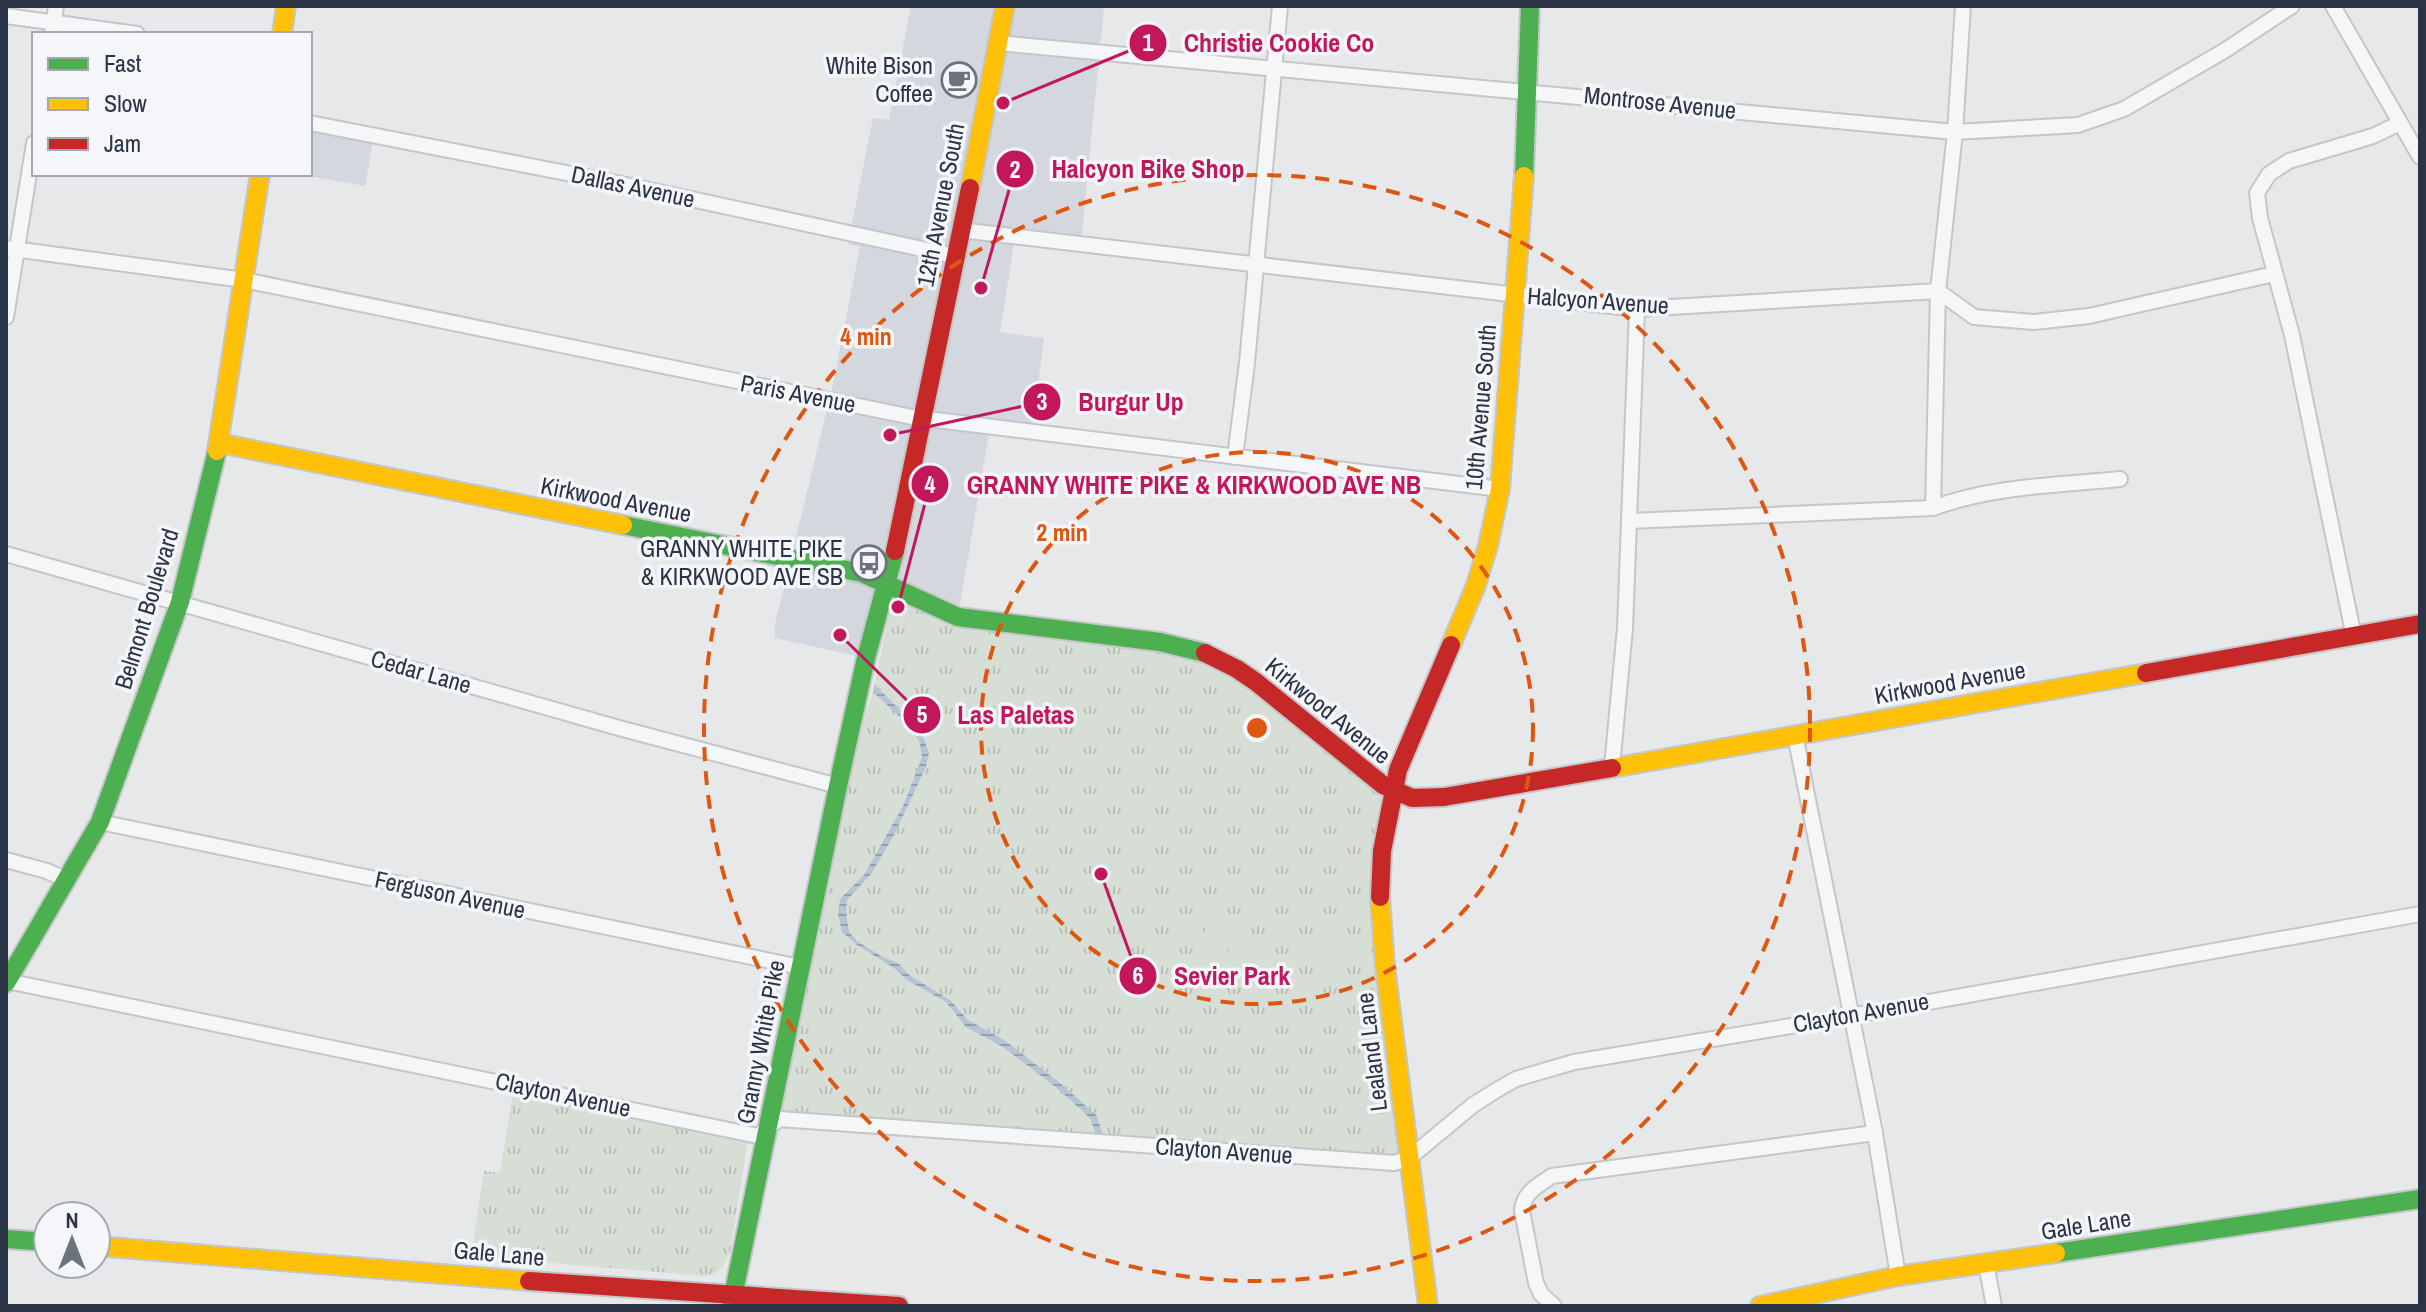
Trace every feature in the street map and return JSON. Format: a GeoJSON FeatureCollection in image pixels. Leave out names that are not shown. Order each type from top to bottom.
{"type":"FeatureCollection","features":[{"type":"Feature","properties":{"kind":"street"},"geometry":{"type":"LineString","coordinates":[[52,28],[56,6]]}},
{"type":"Feature","properties":{"kind":"street"},"geometry":{"type":"LineString","coordinates":[[282,32],[286,6]]}},
{"type":"Feature","properties":{"kind":"street","name":"12th Avenue South"},"geometry":{"type":"LineString","coordinates":[[838,786],[866,658],[887,583],[1005,6]]}},
{"type":"Feature","properties":{"kind":"street"},"geometry":{"type":"LineString","coordinates":[[1235,457],[1247,363],[1280,6]]}},
{"type":"Feature","properties":{"kind":"street","name":"10th Avenue South"},"geometry":{"type":"LineString","coordinates":[[1394,793],[1398,770],[1476,585],[1500,489],[1523,200],[1530,6]]}},
{"type":"Feature","properties":{"kind":"street"},"geometry":{"type":"LineString","coordinates":[[1933,508],[1938,291],[1955,132],[1963,6]]}},
{"type":"Feature","properties":{"kind":"street","name":"Montrose Avenue"},"geometry":{"type":"LineString","coordinates":[[998,43],[1955,132],[2078,125],[2124,109],[2224,51],[2292,6]]}},
{"type":"Feature","properties":{"kind":"street"},"geometry":{"type":"LineString","coordinates":[[2333,6],[2420,157]]}},
{"type":"Feature","properties":{"kind":"street"},"geometry":{"type":"LineString","coordinates":[[6,16],[52,28],[109,32]]}},
{"type":"Feature","properties":{"kind":"street","name":"Dallas Avenue"},"geometry":{"type":"LineString","coordinates":[[312,123],[617,183],[955,256]]}},
{"type":"Feature","properties":{"kind":"street"},"geometry":{"type":"LineString","coordinates":[[2354,637],[2292,335],[2274,274],[2257,193],[2269,174],[2289,161],[2373,136],[2400,123]]}},
{"type":"Feature","properties":{"kind":"street"},"geometry":{"type":"LineString","coordinates":[[6,317],[12,248],[32,153]]}},
{"type":"Feature","properties":{"kind":"street","name":"Belmont Boulevard"},"geometry":{"type":"LineString","coordinates":[[7,982],[100,822],[180,602],[219,443],[260,176]]}},
{"type":"Feature","properties":{"kind":"street","name":"Halcyon Avenue"},"geometry":{"type":"LineString","coordinates":[[960,230],[1637,309],[1938,291]]}},
{"type":"Feature","properties":{"kind":"street","name":"Paris Avenue"},"geometry":{"type":"LineString","coordinates":[[12,248],[244,280],[922,419],[1500,489]]}},
{"type":"Feature","properties":{"kind":"street"},"geometry":{"type":"LineString","coordinates":[[1938,291],[1974,317],[2034,322],[2089,316],[2274,274]]}},
{"type":"Feature","properties":{"kind":"street"},"geometry":{"type":"LineString","coordinates":[[1612,767],[1625,628],[1637,309]]}},
{"type":"Feature","properties":{"kind":"street","name":"Kirkwood Avenue"},"geometry":{"type":"LineString","coordinates":[[219,443],[862,573],[958,617],[1160,642],[1198,650],[1256,682],[1394,793],[1410,799],[1612,767],[2420,624]]}},
{"type":"Feature","properties":{"kind":"street"},"geometry":{"type":"LineString","coordinates":[[1629,521],[1933,508],[1957,499],[1999,491],[2120,479]]}},
{"type":"Feature","properties":{"kind":"street","name":"Cedar Lane"},"geometry":{"type":"LineString","coordinates":[[6,554],[604,724],[838,786]]}},
{"type":"Feature","properties":{"kind":"street"},"geometry":{"type":"LineString","coordinates":[[1795,735],[1875,1133],[1898,1276]]}},
{"type":"Feature","properties":{"kind":"street","name":"Granny White Pike"},"geometry":{"type":"LineString","coordinates":[[732,1300],[838,786]]}},
{"type":"Feature","properties":{"kind":"street","name":"Lealand Lane"},"geometry":{"type":"LineString","coordinates":[[1394,793],[1382,851],[1380,903],[1385,966],[1428,1306]]}},
{"type":"Feature","properties":{"kind":"street","name":"Ferguson Avenue"},"geometry":{"type":"LineString","coordinates":[[100,822],[800,967]]}},
{"type":"Feature","properties":{"kind":"street"},"geometry":{"type":"LineString","coordinates":[[6,860],[67,880]]}},
{"type":"Feature","properties":{"kind":"street","name":"Clayton Avenue"},"geometry":{"type":"LineString","coordinates":[[7,982],[758,1136],[779,1119],[1394,1163],[1408,1159],[1473,1105],[1516,1079],[1574,1062],[1851,1016],[2420,914]]}},
{"type":"Feature","properties":{"kind":"street"},"geometry":{"type":"LineString","coordinates":[[1554,1306],[1541,1294],[1532,1269],[1522,1211],[1523,1201],[1532,1189],[1552,1176],[1875,1133]]}},
{"type":"Feature","properties":{"kind":"street","name":"Gale Lane"},"geometry":{"type":"LineString","coordinates":[[1760,1306],[1898,1276],[2420,1199]]}},
{"type":"Feature","properties":{"kind":"street"},"geometry":{"type":"LineString","coordinates":[[6,1239],[32,1241]]}},
{"type":"Feature","properties":{"kind":"street","name":"Gale Lane"},"geometry":{"type":"LineString","coordinates":[[112,1247],[732,1300],[899,1306]]}},
{"type":"Feature","properties":{"kind":"street"},"geometry":{"type":"LineString","coordinates":[[1986,1264],[1994,1306]]}},
{"type":"Feature","properties":{"kind":"shaded area"},"geometry":{"type":"Polygon","coordinates":[[[911,6],[1104,6],[1081,244],[1015,237],[1000,332],[1044,338],[1032,432],[990,428],[958,617],[887,583],[866,658],[775,638],[775,624],[832,389],[860,247],[848,244],[873,118],[889,120],[911,6]]]}},
{"type":"Feature","properties":{"kind":"shaded area"},"geometry":{"type":"Polygon","coordinates":[[[312,123],[374,135],[365,186],[308,176],[312,176],[312,123]]]}},
{"type":"Feature","properties":{"kind":"green space"},"geometry":{"type":"Polygon","coordinates":[[[892,600],[945,621],[1176,650],[1226,669],[1386,798],[1376,850],[1405,1160],[779,1114],[848,769],[873,692],[892,600]]]}},
{"type":"Feature","properties":{"kind":"green space"},"geometry":{"type":"Polygon","coordinates":[[[1208,913],[1227,917],[1220,957],[1201,954],[1208,913]]]}},
{"type":"Feature","properties":{"kind":"green space"},"geometry":{"type":"Polygon","coordinates":[[[1234,918],[1253,921],[1246,962],[1227,959],[1234,918]]]}},
{"type":"Feature","properties":{"kind":"green space"},"geometry":{"type":"Polygon","coordinates":[[[1319,940],[1346,945],[1339,985],[1312,980],[1319,940]]]}},
{"type":"Feature","properties":{"kind":"green space"},"geometry":{"type":"Polygon","coordinates":[[[513,1092],[748,1141],[730,1252],[721,1268],[705,1276],[471,1256],[484,1171],[500,1173],[513,1092]]]}},
{"type":"Feature","properties":{"kind":"water"},"geometry":{"type":"Polygon","coordinates":[[[875,685],[923,736],[929,753],[926,767],[894,835],[871,874],[847,900],[849,932],[857,941],[899,964],[909,975],[950,1000],[968,1020],[1004,1040],[1060,1083],[1097,1116],[1103,1136],[1096,1135],[1090,1118],[1057,1088],[1003,1047],[966,1027],[946,1002],[907,980],[842,932],[838,914],[840,899],[864,875],[903,806],[922,757],[919,740],[873,692],[875,685]]]}},
{"type":"Feature","properties":{"kind":"traffic: fast"},"geometry":{"type":"LineString","coordinates":[[1524,176],[1530,6]]}},
{"type":"Feature","properties":{"kind":"traffic: fast"},"geometry":{"type":"LineString","coordinates":[[6,983],[100,822],[180,602],[217,451]]}},
{"type":"Feature","properties":{"kind":"traffic: fast"},"geometry":{"type":"LineString","coordinates":[[623,525],[862,573],[958,617],[1160,642],[1205,653]]}},
{"type":"Feature","properties":{"kind":"traffic: fast"},"geometry":{"type":"LineString","coordinates":[[731,1306],[838,786],[866,658],[895,551]]}},
{"type":"Feature","properties":{"kind":"traffic: fast"},"geometry":{"type":"LineString","coordinates":[[2056,1253],[2420,1199]]}},
{"type":"Feature","properties":{"kind":"traffic: fast"},"geometry":{"type":"LineString","coordinates":[[6,1239],[32,1241]]}},
{"type":"Feature","properties":{"kind":"traffic: slow"},"geometry":{"type":"LineString","coordinates":[[282,32],[286,6]]}},
{"type":"Feature","properties":{"kind":"traffic: slow"},"geometry":{"type":"LineString","coordinates":[[970,188],[1005,6]]}},
{"type":"Feature","properties":{"kind":"traffic: slow"},"geometry":{"type":"LineString","coordinates":[[217,451],[260,176]]}},
{"type":"Feature","properties":{"kind":"traffic: slow"},"geometry":{"type":"LineString","coordinates":[[1451,645],[1476,585],[1500,489],[1524,176]]}},
{"type":"Feature","properties":{"kind":"traffic: slow"},"geometry":{"type":"LineString","coordinates":[[219,443],[623,525]]}},
{"type":"Feature","properties":{"kind":"traffic: slow"},"geometry":{"type":"LineString","coordinates":[[1612,768],[2146,673]]}},
{"type":"Feature","properties":{"kind":"traffic: slow"},"geometry":{"type":"LineString","coordinates":[[1380,897],[1385,966],[1428,1306]]}},
{"type":"Feature","properties":{"kind":"traffic: slow"},"geometry":{"type":"LineString","coordinates":[[112,1247],[529,1281]]}},
{"type":"Feature","properties":{"kind":"traffic: slow"},"geometry":{"type":"LineString","coordinates":[[1760,1306],[1898,1276],[2056,1253]]}},
{"type":"Feature","properties":{"kind":"traffic: jam"},"geometry":{"type":"LineString","coordinates":[[895,551],[970,188]]}},
{"type":"Feature","properties":{"kind":"traffic: jam"},"geometry":{"type":"LineString","coordinates":[[2146,673],[2420,624]]}},
{"type":"Feature","properties":{"kind":"traffic: jam"},"geometry":{"type":"LineString","coordinates":[[1380,897],[1382,851],[1398,770],[1451,645]]}},
{"type":"Feature","properties":{"kind":"traffic: jam"},"geometry":{"type":"LineString","coordinates":[[1205,653],[1256,682],[1383,785],[1412,798],[1444,797],[1612,768]]}},
{"type":"Feature","properties":{"kind":"traffic: jam"},"geometry":{"type":"LineString","coordinates":[[529,1281],[899,1306]]}},
{"type":"Feature","properties":{"kind":"place","name":"White Bison Coffee"},"geometry":{"type":"Point","coordinates":[959,80]}},
{"type":"Feature","properties":{"kind":"place","name":"Christie Cookie Co"},"geometry":{"type":"Point","coordinates":[1003,103]}},
{"type":"Feature","properties":{"kind":"place","name":"Halcyon Bike Shop"},"geometry":{"type":"Point","coordinates":[981,288]}},
{"type":"Feature","properties":{"kind":"place","name":"Burgur Up"},"geometry":{"type":"Point","coordinates":[890,435]}},
{"type":"Feature","properties":{"kind":"place","name":"GRANNY WHITE PIKE & KIRKWOOD AVE SB"},"geometry":{"type":"Point","coordinates":[869,563]}},
{"type":"Feature","properties":{"kind":"place","name":"GRANNY WHITE PIKE & KIRKWOOD AVE NB"},"geometry":{"type":"Point","coordinates":[898,607]}},
{"type":"Feature","properties":{"kind":"place","name":"Las Paletas"},"geometry":{"type":"Point","coordinates":[840,635]}},
{"type":"Feature","properties":{"kind":"place","name":"Sevier Park"},"geometry":{"type":"Point","coordinates":[1101,874]}}]}
